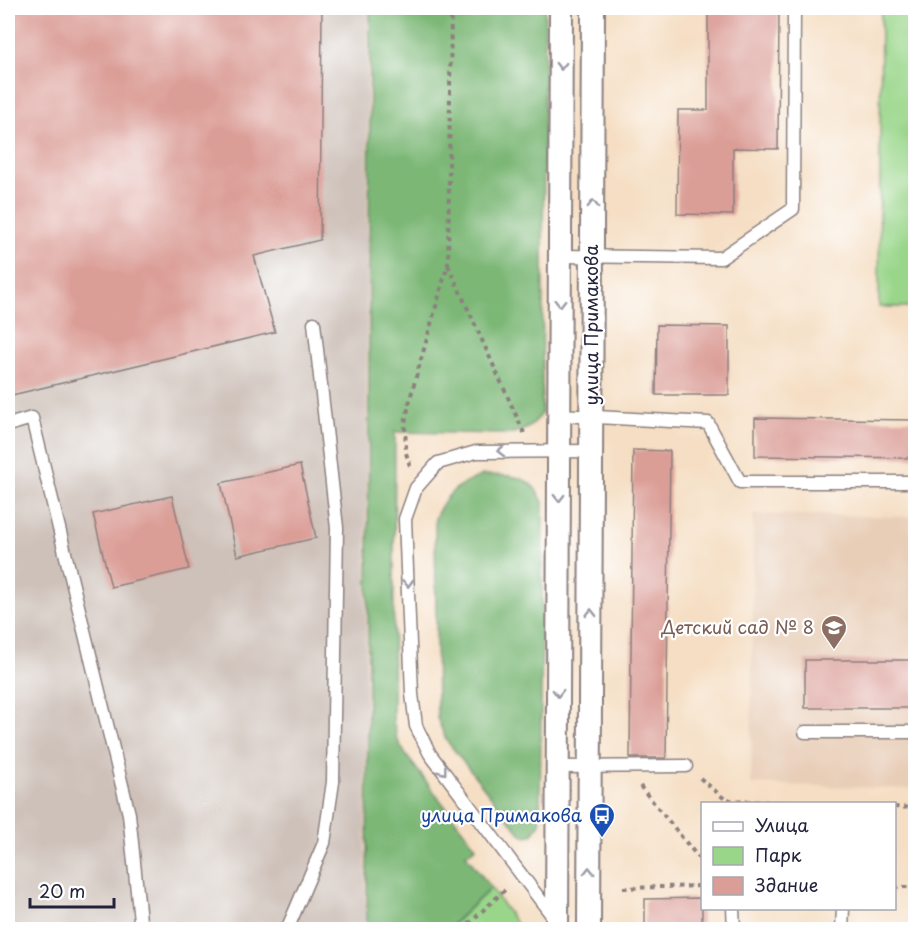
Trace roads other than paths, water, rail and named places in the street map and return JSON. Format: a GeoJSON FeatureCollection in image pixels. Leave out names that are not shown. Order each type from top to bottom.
{"type":"FeatureCollection","features":[{"type":"Feature","properties":{"kind":"street","name":"улица Примакова"},"geometry":{"type":"LineString","coordinates":[[557,926],[561,8]]}},
{"type":"Feature","properties":{"kind":"street","name":"улица Примакова"},"geometry":{"type":"LineString","coordinates":[[589,930],[593,8]]}},
{"type":"Feature","properties":{"kind":"lane"},"geometry":{"type":"LineString","coordinates":[[560,256],[721,258],[793,209],[794,8]]}},
{"type":"Feature","properties":{"kind":"lane"},"geometry":{"type":"LineString","coordinates":[[285,930],[324,843],[333,783],[337,528],[314,323]]}},
{"type":"Feature","properties":{"kind":"lane"},"geometry":{"type":"LineString","coordinates":[[560,415],[708,423],[740,482],[915,482]]}},
{"type":"Feature","properties":{"kind":"lane"},"geometry":{"type":"LineString","coordinates":[[8,425],[32,418],[129,814],[141,930]]}},
{"type":"Feature","properties":{"kind":"lane"},"geometry":{"type":"LineString","coordinates":[[557,926],[430,754],[416,726],[412,694],[405,519],[416,488],[438,464],[476,452],[591,451]]}},
{"type":"Feature","properties":{"kind":"lane"},"geometry":{"type":"LineString","coordinates":[[805,732],[915,732]]}},
{"type":"Feature","properties":{"kind":"lane"},"geometry":{"type":"LineString","coordinates":[[558,767],[686,766]]}},
{"type":"Feature","properties":{"kind":"lane"},"geometry":{"type":"LineString","coordinates":[[733,910],[734,930]]}},
{"type":"Feature","properties":{"kind":"lane"},"geometry":{"type":"LineString","coordinates":[[842,930],[843,910]]}},
{"type":"Feature","properties":{"kind":"place","name":"Детский сад № 8"},"geometry":{"type":"Point","coordinates":[834,651]}},
{"type":"Feature","properties":{"kind":"place","name":"улица Примакова"},"geometry":{"type":"Point","coordinates":[602,839]}}]}
